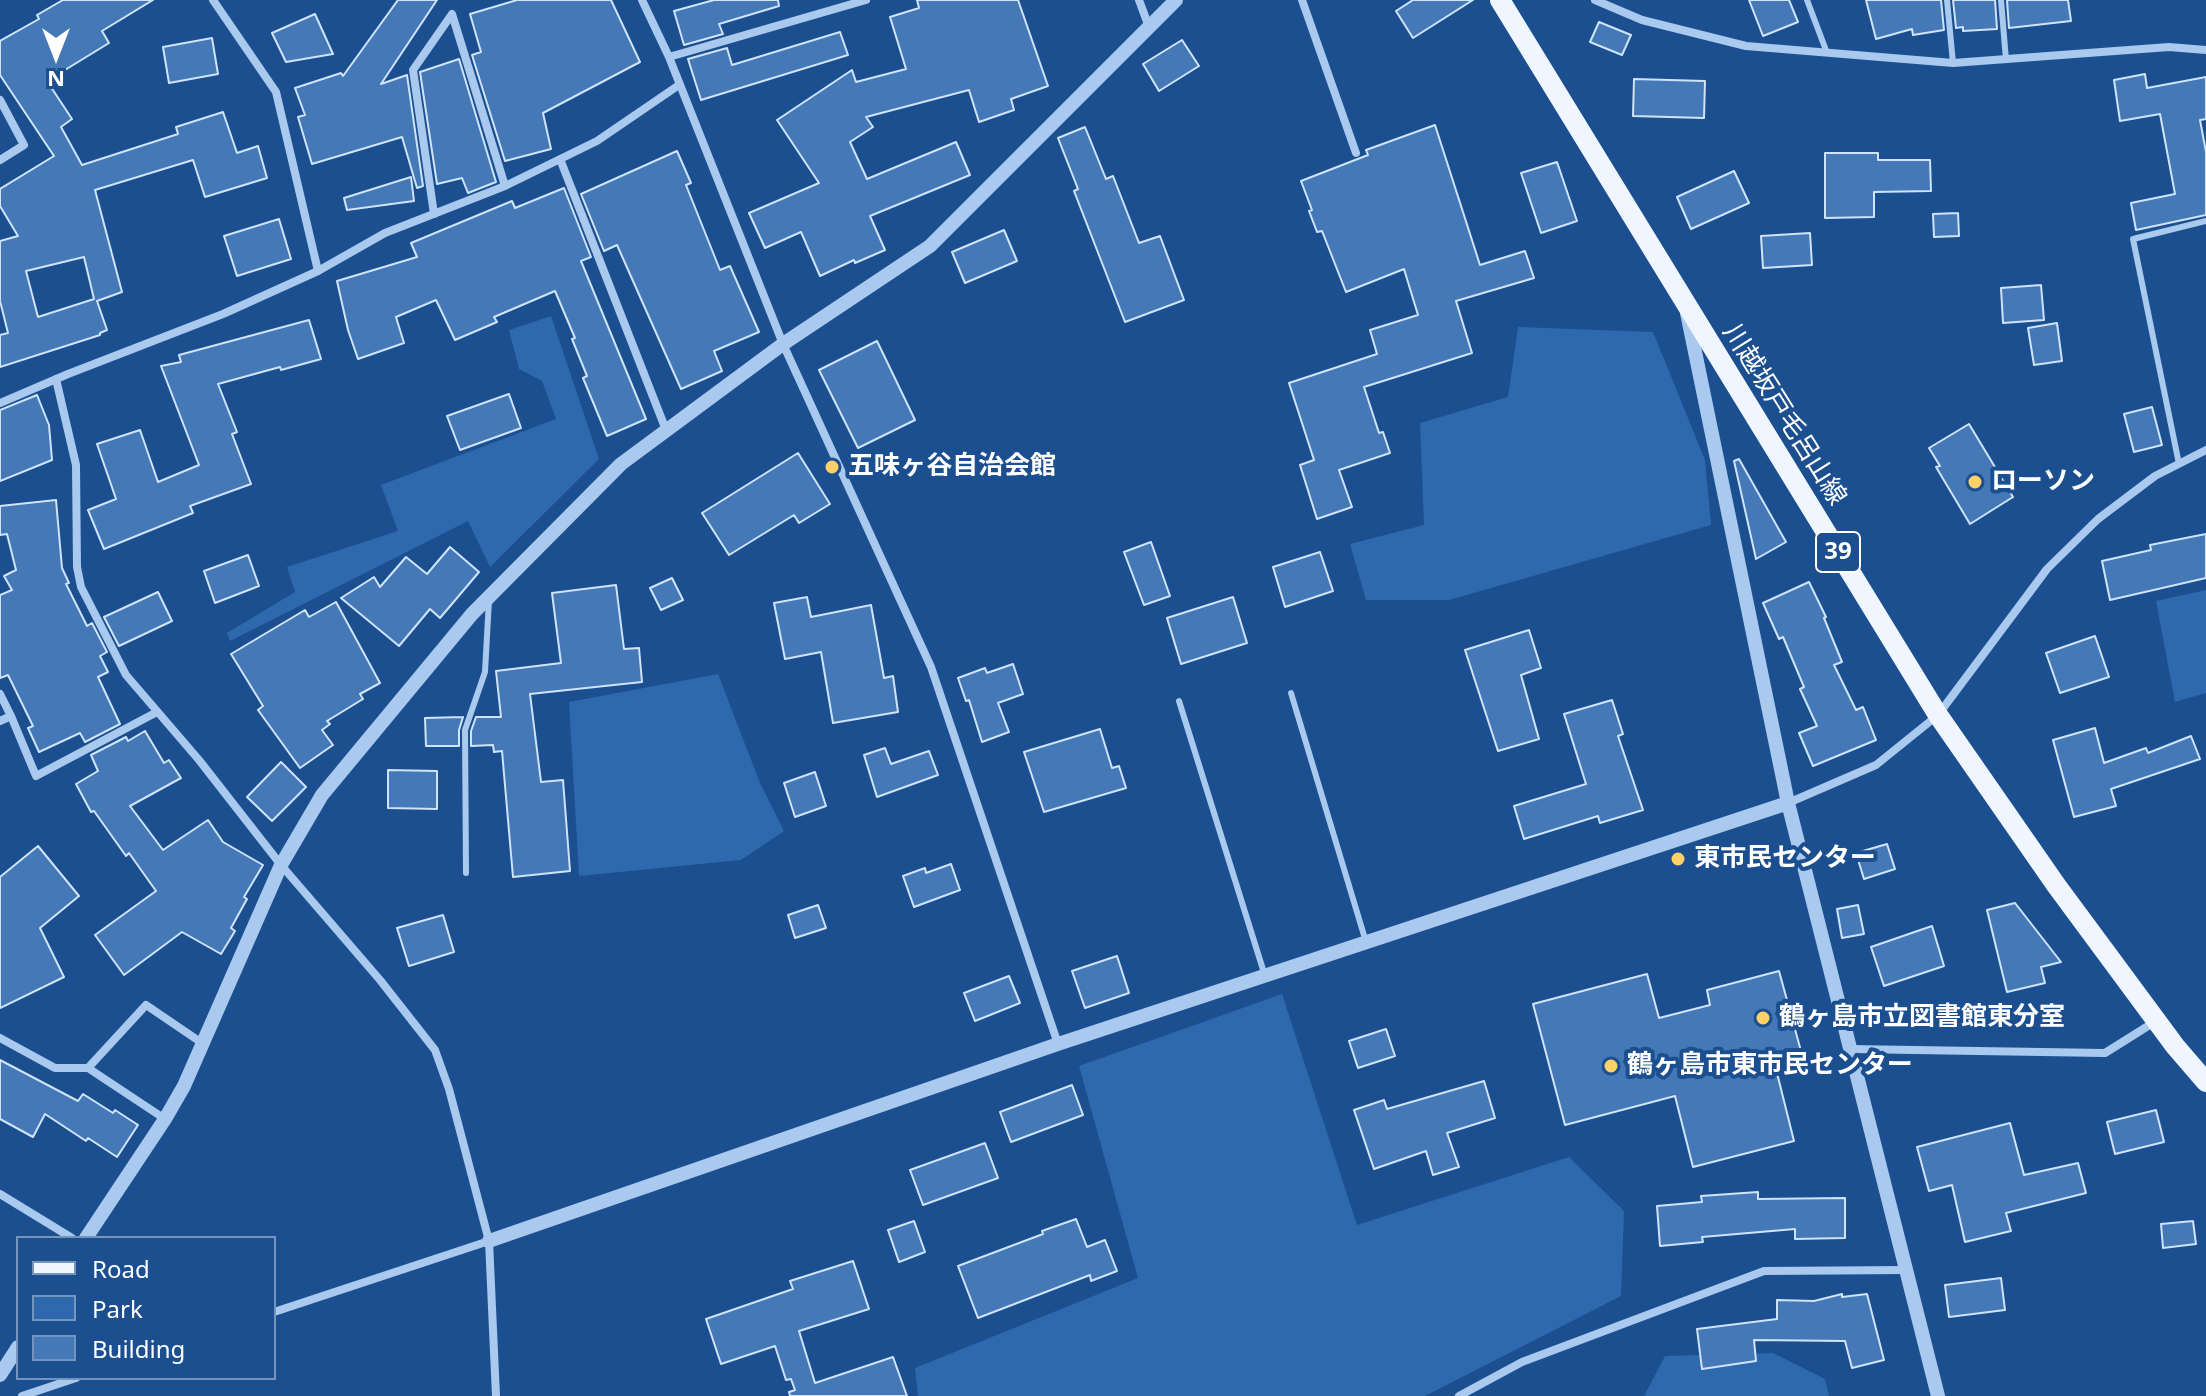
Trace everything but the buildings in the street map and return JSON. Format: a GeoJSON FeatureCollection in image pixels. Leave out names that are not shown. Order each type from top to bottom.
{"type":"FeatureCollection","features":[{"type":"Feature","properties":{"kind":"main road","name":"川越坂戸毛呂山線"},"geometry":{"type":"LineString","coordinates":[[1503,1],[1938,715],[2056,885],[2206,1082]]}},
{"type":"Feature","properties":{"kind":"street"},"geometry":{"type":"LineString","coordinates":[[213,0],[276,92],[318,271]]}},
{"type":"Feature","properties":{"kind":"street"},"geometry":{"type":"LineString","coordinates":[[642,0],[669,57],[783,344],[931,667],[1058,1044]]}},
{"type":"Feature","properties":{"kind":"street"},"geometry":{"type":"LineString","coordinates":[[669,57],[866,0]]}},
{"type":"Feature","properties":{"kind":"street"},"geometry":{"type":"LineString","coordinates":[[1139,0],[1149,27]]}},
{"type":"Feature","properties":{"kind":"street"},"geometry":{"type":"LineString","coordinates":[[87,1236],[184,1086],[281,865],[322,795],[472,614],[621,464],[783,344],[930,246],[1176,0]]}},
{"type":"Feature","properties":{"kind":"street"},"geometry":{"type":"LineString","coordinates":[[1302,0],[1356,153]]}},
{"type":"Feature","properties":{"kind":"street"},"geometry":{"type":"LineString","coordinates":[[1595,0],[1642,20],[1746,46],[1827,53],[1953,63],[2169,47],[2206,50]]}},
{"type":"Feature","properties":{"kind":"street"},"geometry":{"type":"LineString","coordinates":[[434,214],[413,70],[452,14],[505,186]]}},
{"type":"Feature","properties":{"kind":"street"},"geometry":{"type":"LineString","coordinates":[[0,403],[223,314],[318,271],[385,233],[505,186],[597,141],[679,85]]}},
{"type":"Feature","properties":{"kind":"street"},"geometry":{"type":"LineString","coordinates":[[0,100],[24,145],[0,160]]}},
{"type":"Feature","properties":{"kind":"street"},"geometry":{"type":"LineString","coordinates":[[560,159],[666,430]]}},
{"type":"Feature","properties":{"kind":"street"},"geometry":{"type":"LineString","coordinates":[[1685,302],[1788,803],[1938,1396]]}},
{"type":"Feature","properties":{"kind":"street"},"geometry":{"type":"LineString","coordinates":[[56,379],[76,465],[77,567],[81,587],[126,675],[435,1050],[449,1089],[489,1241],[496,1396]]}},
{"type":"Feature","properties":{"kind":"street"},"geometry":{"type":"LineString","coordinates":[[276,1311],[1058,1044],[1788,803],[1876,765],[1938,715],[2047,569],[2098,519],[2155,476],[2206,450]]}},
{"type":"Feature","properties":{"kind":"street"},"geometry":{"type":"LineString","coordinates":[[0,694],[36,776],[157,712]]}},
{"type":"Feature","properties":{"kind":"street"},"geometry":{"type":"LineString","coordinates":[[0,721],[11,716]]}},
{"type":"Feature","properties":{"kind":"street"},"geometry":{"type":"LineString","coordinates":[[88,1068],[146,1005],[202,1043]]}},
{"type":"Feature","properties":{"kind":"street"},"geometry":{"type":"LineString","coordinates":[[1850,1049],[2105,1053],[2157,1020]]}},
{"type":"Feature","properties":{"kind":"street"},"geometry":{"type":"LineString","coordinates":[[0,1038],[55,1068],[88,1068],[165,1119]]}},
{"type":"Feature","properties":{"kind":"street"},"geometry":{"type":"LineString","coordinates":[[0,1194],[69,1236]]}},
{"type":"Feature","properties":{"kind":"street"},"geometry":{"type":"LineString","coordinates":[[1459,1396],[1522,1362],[1764,1271],[1906,1270]]}},
{"type":"Feature","properties":{"kind":"street"},"geometry":{"type":"LineString","coordinates":[[0,1375],[16,1350]]}},
{"type":"Feature","properties":{"kind":"street"},"geometry":{"type":"LineString","coordinates":[[22,1396],[70,1380]]}},
{"type":"Feature","properties":{"kind":"lane"},"geometry":{"type":"LineString","coordinates":[[1807,0],[1827,53]]}},
{"type":"Feature","properties":{"kind":"lane"},"geometry":{"type":"LineString","coordinates":[[1947,0],[1953,63]]}},
{"type":"Feature","properties":{"kind":"lane"},"geometry":{"type":"LineString","coordinates":[[2001,0],[2006,60]]}},
{"type":"Feature","properties":{"kind":"lane"},"geometry":{"type":"LineString","coordinates":[[2179,464],[2133,239],[2206,221]]}},
{"type":"Feature","properties":{"kind":"lane"},"geometry":{"type":"LineString","coordinates":[[466,873],[465,730],[485,672],[489,596]]}},
{"type":"Feature","properties":{"kind":"lane"},"geometry":{"type":"LineString","coordinates":[[1291,693],[1367,942]]}},
{"type":"Feature","properties":{"kind":"lane"},"geometry":{"type":"LineString","coordinates":[[1179,701],[1265,976]]}},
{"type":"Feature","properties":{"kind":"green space"},"geometry":{"type":"Polygon","coordinates":[[[551,316],[599,459],[490,567],[468,521],[230,641],[227,633],[295,592],[287,567],[398,531],[381,485],[556,419],[542,381],[519,369],[509,330],[551,316]]]}},
{"type":"Feature","properties":{"kind":"green space"},"geometry":{"type":"Polygon","coordinates":[[[1518,327],[1653,332],[1705,460],[1711,525],[1449,600],[1366,600],[1350,544],[1424,525],[1420,423],[1508,397],[1518,327]]]}},
{"type":"Feature","properties":{"kind":"green space"},"geometry":{"type":"Polygon","coordinates":[[[2206,590],[2206,693],[2175,702],[2156,601],[2206,590]]]}},
{"type":"Feature","properties":{"kind":"green space"},"geometry":{"type":"Polygon","coordinates":[[[718,674],[760,783],[784,831],[741,860],[579,876],[569,702],[718,674]]]}},
{"type":"Feature","properties":{"kind":"green space"},"geometry":{"type":"Polygon","coordinates":[[[1282,994],[1357,1225],[1569,1157],[1624,1211],[1621,1296],[1425,1396],[918,1396],[915,1368],[1138,1278],[1079,1066],[1282,994]]]}},
{"type":"Feature","properties":{"kind":"green space"},"geometry":{"type":"Polygon","coordinates":[[[1773,1353],[1825,1379],[1829,1396],[1644,1396],[1665,1356],[1773,1353]]]}},
{"type":"Feature","properties":{"kind":"place","name":"五味ヶ谷自治会館"},"geometry":{"type":"Point","coordinates":[832,467]}},
{"type":"Feature","properties":{"kind":"place","name":"ローソン"},"geometry":{"type":"Point","coordinates":[1975,482]}},
{"type":"Feature","properties":{"kind":"place","name":"東市民センター"},"geometry":{"type":"Point","coordinates":[1678,859]}},
{"type":"Feature","properties":{"kind":"place","name":"鶴ヶ島市立図書館東分室"},"geometry":{"type":"Point","coordinates":[1763,1018]}},
{"type":"Feature","properties":{"kind":"place","name":"鶴ヶ島市東市民センター"},"geometry":{"type":"Point","coordinates":[1611,1066]}}]}
